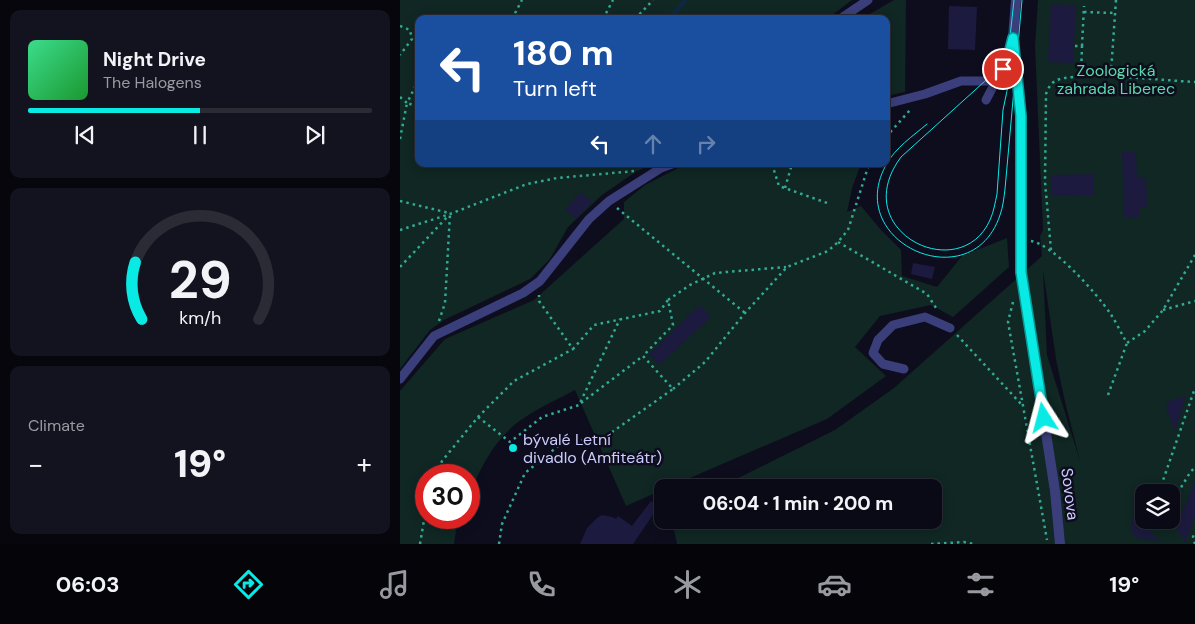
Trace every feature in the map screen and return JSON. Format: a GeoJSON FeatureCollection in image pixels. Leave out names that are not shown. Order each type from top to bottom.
{"type":"FeatureCollection","features":[{"type":"Feature","properties":{"kind":"street","name":"Sovova"},"geometry":{"type":"LineString","coordinates":[[1016,0],[1013,38],[1021,116],[1021,272],[1055,491],[1060,544]]}},
{"type":"Feature","properties":{"kind":"lane"},"geometry":{"type":"LineString","coordinates":[[846,15],[868,0]]}},
{"type":"Feature","properties":{"kind":"lane"},"geometry":{"type":"LineString","coordinates":[[986,100],[1008,58],[1013,38]]}},
{"type":"Feature","properties":{"kind":"lane"},"geometry":{"type":"LineString","coordinates":[[890,103],[925,94],[961,81],[998,80]]}},
{"type":"Feature","properties":{"kind":"lane"},"geometry":{"type":"LineString","coordinates":[[400,379],[434,336],[523,293],[540,280],[589,219],[609,201],[661,168]]}},
{"type":"Feature","properties":{"kind":"lane"},"geometry":{"type":"LineString","coordinates":[[904,369],[883,364],[873,353],[878,340],[893,325],[925,317],[950,328]]}},
{"type":"Feature","properties":{"kind":"path"},"geometry":{"type":"LineString","coordinates":[[515,15],[523,2],[522,0]]}},
{"type":"Feature","properties":{"kind":"path"},"geometry":{"type":"LineString","coordinates":[[605,15],[613,0]]}},
{"type":"Feature","properties":{"kind":"path"},"geometry":{"type":"LineString","coordinates":[[638,15],[654,0]]}},
{"type":"Feature","properties":{"kind":"path"},"geometry":{"type":"LineString","coordinates":[[1111,72],[1116,0]]}},
{"type":"Feature","properties":{"kind":"path"},"geometry":{"type":"LineString","coordinates":[[1081,76],[1084,6]]}},
{"type":"Feature","properties":{"kind":"path"},"geometry":{"type":"LineString","coordinates":[[1084,12],[1115,12]]}},
{"type":"Feature","properties":{"kind":"path"},"geometry":{"type":"LineString","coordinates":[[400,26],[410,30],[412,40],[400,55]]}},
{"type":"Feature","properties":{"kind":"path"},"geometry":{"type":"LineString","coordinates":[[1075,46],[1082,46]]}},
{"type":"Feature","properties":{"kind":"path"},"geometry":{"type":"LineString","coordinates":[[1082,70],[1111,72],[1120,78]]}},
{"type":"Feature","properties":{"kind":"path"},"geometry":{"type":"LineString","coordinates":[[1051,250],[1045,182],[1046,94],[1051,84],[1056,81],[1081,76],[1195,82]]}},
{"type":"Feature","properties":{"kind":"path"},"geometry":{"type":"LineString","coordinates":[[400,139],[407,103],[415,87]]}},
{"type":"Feature","properties":{"kind":"path"},"geometry":{"type":"LineString","coordinates":[[890,133],[925,94]]}},
{"type":"Feature","properties":{"kind":"path"},"geometry":{"type":"LineString","coordinates":[[400,97],[407,103],[415,106]]}},
{"type":"Feature","properties":{"kind":"path"},"geometry":{"type":"LineString","coordinates":[[773,167],[779,186],[830,204]]}},
{"type":"Feature","properties":{"kind":"path"},"geometry":{"type":"LineString","coordinates":[[786,188],[791,167]]}},
{"type":"Feature","properties":{"kind":"path"},"geometry":{"type":"LineString","coordinates":[[441,464],[478,417],[514,381],[573,348],[594,325],[660,311],[668,300],[715,273],[787,267],[828,251],[848,230],[868,167]]}},
{"type":"Feature","properties":{"kind":"path"},"geometry":{"type":"LineString","coordinates":[[400,230],[450,214],[527,184],[557,178],[661,168]]}},
{"type":"Feature","properties":{"kind":"path"},"geometry":{"type":"LineString","coordinates":[[609,201],[745,314]]}},
{"type":"Feature","properties":{"kind":"path"},"geometry":{"type":"LineString","coordinates":[[400,202],[450,214]]}},
{"type":"Feature","properties":{"kind":"path"},"geometry":{"type":"LineString","coordinates":[[400,267],[450,214]]}},
{"type":"Feature","properties":{"kind":"path"},"geometry":{"type":"LineString","coordinates":[[434,336],[445,303],[450,214]]}},
{"type":"Feature","properties":{"kind":"path"},"geometry":{"type":"LineString","coordinates":[[1021,240],[1040,243],[1051,250],[1091,289],[1110,314],[1127,343]]}},
{"type":"Feature","properties":{"kind":"path"},"geometry":{"type":"LineString","coordinates":[[1108,395],[1127,343],[1145,331],[1163,310],[1195,255]]}},
{"type":"Feature","properties":{"kind":"path"},"geometry":{"type":"LineString","coordinates":[[499,544],[502,524],[525,473],[562,443],[605,437],[673,389],[705,362],[787,267]]}},
{"type":"Feature","properties":{"kind":"path"},"geometry":{"type":"LineString","coordinates":[[540,280],[539,301],[573,348]]}},
{"type":"Feature","properties":{"kind":"path"},"geometry":{"type":"LineString","coordinates":[[1014,297],[1008,322],[1046,538],[1049,544]]}},
{"type":"Feature","properties":{"kind":"path"},"geometry":{"type":"LineString","coordinates":[[478,417],[510,442],[542,417],[579,405],[643,356],[673,325],[668,300]]}},
{"type":"Feature","properties":{"kind":"path"},"geometry":{"type":"LineString","coordinates":[[1163,310],[1195,301]]}},
{"type":"Feature","properties":{"kind":"path"},"geometry":{"type":"LineString","coordinates":[[579,405],[620,319]]}},
{"type":"Feature","properties":{"kind":"path"},"geometry":{"type":"LineString","coordinates":[[643,356],[673,389]]}},
{"type":"Feature","properties":{"kind":"path"},"geometry":{"type":"LineString","coordinates":[[1162,484],[1195,388]]}},
{"type":"Feature","properties":{"kind":"path"},"geometry":{"type":"LineString","coordinates":[[1180,489],[1191,471],[1195,468]]}},
{"type":"Feature","properties":{"kind":"path"},"geometry":{"type":"LineString","coordinates":[[420,544],[422,529]]}},
{"type":"Feature","properties":{"kind":"path"},"geometry":{"type":"LineString","coordinates":[[1195,532],[1193,537],[1195,544]]}},
{"type":"Feature","properties":{"kind":"path"},"geometry":{"type":"LineString","coordinates":[[931,544],[964,542],[972,544]]}},
{"type":"Feature","properties":{"kind":"green space"},"geometry":{"type":"Polygon","coordinates":[[[400,0],[852,0],[832,15],[415,15],[415,167],[647,167],[637,171],[602,195],[568,227],[550,259],[530,279],[444,320],[430,330],[400,369],[400,0]]]}},
{"type":"Feature","properties":{"kind":"green space"},"geometry":{"type":"Polygon","coordinates":[[[894,0],[906,0],[905,92],[890,95],[890,15],[868,15],[894,0]]]}},
{"type":"Feature","properties":{"kind":"green space","name":"Zoologická zahrada Liberec"},"geometry":{"type":"Polygon","coordinates":[[[1038,0],[1195,0],[1195,544],[677,544],[674,529],[942,529],[942,479],[736,479],[835,430],[894,388],[1042,256],[1040,236],[1043,230],[1035,46],[1038,0]],[[1043,270],[1047,355],[1080,461],[1065,402],[1056,359],[1043,270]]]}},
{"type":"Feature","properties":{"kind":"green space"},"geometry":{"type":"Polygon","coordinates":[[[680,167],[860,167],[852,188],[847,212],[861,206],[901,250],[902,276],[937,287],[962,256],[1007,238],[1009,267],[953,317],[931,305],[880,316],[855,347],[886,376],[827,419],[688,479],[654,479],[654,494],[626,506],[575,390],[530,414],[514,425],[490,453],[480,470],[480,464],[415,464],[415,529],[456,529],[454,544],[400,544],[400,391],[445,339],[534,300],[624,219],[624,202],[645,185],[680,167]]]}},
{"type":"Feature","properties":{"kind":"building"},"geometry":{"type":"Polygon","coordinates":[[[1051,4],[1076,6],[1073,63],[1048,62],[1051,4]]]}},
{"type":"Feature","properties":{"kind":"building"},"geometry":{"type":"Polygon","coordinates":[[[949,6],[977,7],[975,50],[948,49],[949,6]]]}},
{"type":"Feature","properties":{"kind":"building"},"geometry":{"type":"Polygon","coordinates":[[[1122,152],[1136,152],[1137,178],[1146,178],[1147,208],[1140,208],[1140,218],[1124,218],[1122,152]]]}},
{"type":"Feature","properties":{"kind":"building"},"geometry":{"type":"Polygon","coordinates":[[[1093,174],[1094,195],[1051,196],[1051,175],[1093,174]]]}},
{"type":"Feature","properties":{"kind":"building"},"geometry":{"type":"Polygon","coordinates":[[[581,192],[592,202],[576,219],[565,209],[581,192]]]}},
{"type":"Feature","properties":{"kind":"building"},"geometry":{"type":"Polygon","coordinates":[[[913,263],[935,267],[932,279],[911,274],[913,263]]]}},
{"type":"Feature","properties":{"kind":"building"},"geometry":{"type":"Polygon","coordinates":[[[700,305],[711,317],[659,365],[649,354],[700,305]]]}},
{"type":"Feature","properties":{"kind":"building"},"geometry":{"type":"Polygon","coordinates":[[[1186,396],[1175,431],[1166,408],[1169,401],[1186,396]]]}},
{"type":"Feature","properties":{"kind":"building"},"geometry":{"type":"Polygon","coordinates":[[[1195,482],[1195,518],[1185,542],[1177,529],[1180,529],[1180,518],[1195,482]]]}},
{"type":"Feature","properties":{"kind":"building"},"geometry":{"type":"Polygon","coordinates":[[[651,501],[654,503],[654,513],[633,544],[580,544],[587,528],[602,515],[616,519],[618,516],[632,526],[651,501]]]}},
{"type":"Feature","properties":{"kind":"building"},"geometry":{"type":"Polygon","coordinates":[[[1135,513],[1135,529],[1147,529],[1160,541],[1137,538],[1132,532],[1131,524],[1135,513]]]}},
{"type":"Feature","properties":{"kind":"waterway"},"geometry":{"type":"LineString","coordinates":[[672,15],[685,0]]}},
{"type":"Feature","properties":{"kind":"tram line"},"geometry":{"type":"LineString","coordinates":[[1014,0],[1009,46],[995,72],[901,157],[888,184],[887,207],[897,227],[914,241],[934,249],[956,249],[975,240],[990,220],[997,194],[1003,110],[1016,62]]}},
{"type":"Feature","properties":{"kind":"tram line"},"geometry":{"type":"LineString","coordinates":[[885,167],[877,193],[882,218],[896,238],[916,251],[940,257],[964,254],[985,240],[1002,209],[1022,0]]}},
{"type":"Feature","properties":{"kind":"tram line"},"geometry":{"type":"LineString","coordinates":[[890,159],[899,148],[927,124]]}},
{"type":"Feature","properties":{"kind":"place","name":"bývalé Letní divadlo (Amfiteátr)"},"geometry":{"type":"Point","coordinates":[513,448]}},
{"type":"Feature","properties":{"kind":"route"},"geometry":{"type":"LineString","coordinates":[[1003,69],[1013,38],[1014,63],[1021,116],[1021,272],[1044,418]]}}]}
